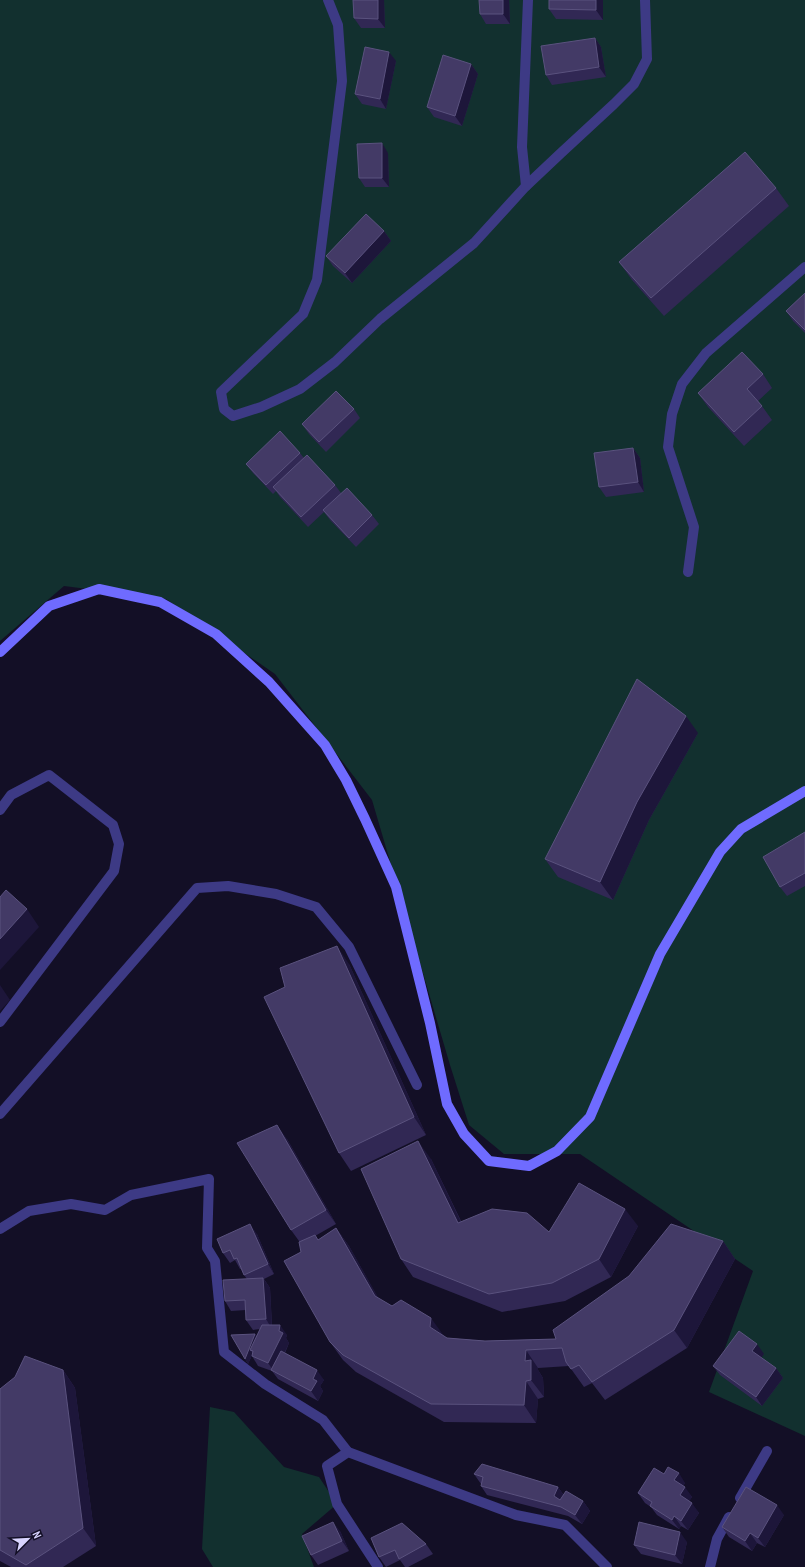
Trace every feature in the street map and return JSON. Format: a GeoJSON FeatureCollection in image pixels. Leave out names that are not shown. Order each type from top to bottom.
{"type":"FeatureCollection","features":[{"type":"Feature","properties":{"kind":"street"},"geometry":{"type":"LineString","coordinates":[[328,0],[338,25],[342,81],[317,280],[303,314],[221,392],[224,409],[233,416],[261,407],[300,388],[335,362],[380,319],[474,243],[526,186],[634,84],[647,59],[645,0]]}},
{"type":"Feature","properties":{"kind":"street"},"geometry":{"type":"LineString","coordinates":[[526,186],[522,147],[528,0]]}},
{"type":"Feature","properties":{"kind":"street"},"geometry":{"type":"LineString","coordinates":[[688,572],[694,527],[668,447],[672,414],[682,384],[706,353],[805,267]]}},
{"type":"Feature","properties":{"kind":"street"},"geometry":{"type":"LineString","coordinates":[[0,652],[50,606],[99,589],[160,602],[216,634],[269,682],[325,745],[346,780],[396,887],[430,1023],[447,1104],[464,1134],[489,1161],[530,1166],[557,1151],[590,1116],[660,954],[720,852],[741,829],[805,791]]}},
{"type":"Feature","properties":{"kind":"street"},"geometry":{"type":"LineString","coordinates":[[0,810],[11,795],[49,775],[113,825],[119,844],[114,871],[0,1022]]}},
{"type":"Feature","properties":{"kind":"street"},"geometry":{"type":"LineString","coordinates":[[0,1114],[198,888],[228,886],[276,894],[316,907],[349,947],[416,1085]]}},
{"type":"Feature","properties":{"kind":"street"},"geometry":{"type":"LineString","coordinates":[[0,1228],[29,1211],[71,1204],[105,1210],[131,1195],[209,1179],[207,1248],[214,1261],[224,1352],[265,1384],[323,1420],[348,1452],[516,1515],[565,1525],[607,1567]]}},
{"type":"Feature","properties":{"kind":"street"},"geometry":{"type":"LineString","coordinates":[[710,1567],[717,1539],[767,1451]]}},
{"type":"Feature","properties":{"kind":"street"},"geometry":{"type":"LineString","coordinates":[[348,1452],[327,1466],[336,1504],[378,1567]]}},
{"type":"Feature","properties":{"kind":"green space"},"geometry":{"type":"Polygon","coordinates":[[[0,0],[805,0],[805,1436],[709,1392],[753,1271],[580,1154],[504,1154],[469,1125],[372,800],[275,674],[166,599],[64,586],[0,641],[0,0]]]}},
{"type":"Feature","properties":{"kind":"green space"},"geometry":{"type":"Polygon","coordinates":[[[210,1407],[234,1412],[284,1467],[319,1477],[337,1504],[302,1534],[314,1567],[213,1567],[202,1549],[210,1407]]]}},
{"type":"Feature","properties":{"kind":"building"},"geometry":{"type":"Polygon","coordinates":[[[353,0],[378,0],[378,19],[354,18],[353,0]]]}},
{"type":"Feature","properties":{"kind":"building"},"geometry":{"type":"Polygon","coordinates":[[[479,0],[503,0],[503,14],[480,14],[479,0]]]}},
{"type":"Feature","properties":{"kind":"building"},"geometry":{"type":"Polygon","coordinates":[[[549,0],[596,0],[596,10],[549,9],[549,0]]]}},
{"type":"Feature","properties":{"kind":"building"},"geometry":{"type":"Polygon","coordinates":[[[595,38],[599,67],[546,75],[541,46],[595,38]]]}},
{"type":"Feature","properties":{"kind":"building"},"geometry":{"type":"Polygon","coordinates":[[[365,47],[389,52],[380,99],[355,94],[365,47]]]}},
{"type":"Feature","properties":{"kind":"building"},"geometry":{"type":"Polygon","coordinates":[[[443,55],[471,64],[455,116],[427,107],[443,55]]]}},
{"type":"Feature","properties":{"kind":"building"},"geometry":{"type":"Polygon","coordinates":[[[382,143],[382,178],[359,178],[357,144],[382,143]]]}},
{"type":"Feature","properties":{"kind":"building"},"geometry":{"type":"Polygon","coordinates":[[[745,152],[776,188],[651,298],[619,262],[745,152]]]}},
{"type":"Feature","properties":{"kind":"building"},"geometry":{"type":"Polygon","coordinates":[[[366,214],[384,231],[345,273],[326,256],[366,214]]]}},
{"type":"Feature","properties":{"kind":"building"},"geometry":{"type":"Polygon","coordinates":[[[805,293],[805,330],[786,311],[805,293]]]}},
{"type":"Feature","properties":{"kind":"building"},"geometry":{"type":"Polygon","coordinates":[[[742,352],[763,374],[747,389],[762,406],[734,432],[698,393],[742,352]]]}},
{"type":"Feature","properties":{"kind":"building"},"geometry":{"type":"Polygon","coordinates":[[[336,391],[354,409],[319,442],[302,424],[336,391]]]}},
{"type":"Feature","properties":{"kind":"building"},"geometry":{"type":"Polygon","coordinates":[[[280,431],[300,453],[266,485],[246,464],[280,431]]]}},
{"type":"Feature","properties":{"kind":"building"},"geometry":{"type":"Polygon","coordinates":[[[633,448],[638,482],[599,487],[594,453],[633,448]]]}},
{"type":"Feature","properties":{"kind":"building"},"geometry":{"type":"Polygon","coordinates":[[[307,455],[335,485],[301,517],[273,487],[307,455]]]}},
{"type":"Feature","properties":{"kind":"building"},"geometry":{"type":"Polygon","coordinates":[[[347,488],[372,515],[349,538],[323,510],[347,488]]]}},
{"type":"Feature","properties":{"kind":"building"},"geometry":{"type":"Polygon","coordinates":[[[637,679],[686,716],[637,802],[600,882],[545,859],[637,679]]]}},
{"type":"Feature","properties":{"kind":"building"},"geometry":{"type":"Polygon","coordinates":[[[805,832],[805,873],[780,887],[763,857],[805,832]]]}},
{"type":"Feature","properties":{"kind":"building"},"geometry":{"type":"Polygon","coordinates":[[[6,890],[27,909],[0,939],[0,897],[6,890]]]}},
{"type":"Feature","properties":{"kind":"building"},"geometry":{"type":"Polygon","coordinates":[[[337,946],[414,1117],[339,1153],[264,997],[285,987],[280,968],[337,946]]]}},
{"type":"Feature","properties":{"kind":"building"},"geometry":{"type":"Polygon","coordinates":[[[277,1125],[326,1210],[291,1230],[237,1143],[277,1125]]]}},
{"type":"Feature","properties":{"kind":"building"},"geometry":{"type":"Polygon","coordinates":[[[418,1141],[458,1223],[492,1209],[527,1213],[549,1232],[579,1183],[625,1209],[599,1259],[552,1283],[489,1294],[401,1259],[361,1169],[418,1141]]]}},
{"type":"Feature","properties":{"kind":"building"},"geometry":{"type":"Polygon","coordinates":[[[250,1224],[268,1264],[244,1275],[237,1258],[234,1259],[230,1250],[223,1253],[217,1239],[250,1224]]]}},
{"type":"Feature","properties":{"kind":"building"},"geometry":{"type":"Polygon","coordinates":[[[671,1224],[723,1241],[674,1330],[592,1382],[579,1365],[571,1369],[566,1362],[562,1348],[526,1350],[525,1361],[531,1360],[531,1380],[526,1381],[524,1405],[431,1404],[343,1355],[330,1342],[284,1261],[301,1252],[299,1242],[315,1235],[318,1240],[336,1228],[375,1296],[392,1306],[401,1300],[431,1318],[430,1327],[447,1338],[485,1341],[556,1339],[553,1330],[629,1276],[671,1224]]]}},
{"type":"Feature","properties":{"kind":"building"},"geometry":{"type":"Polygon","coordinates":[[[263,1278],[266,1319],[246,1320],[245,1300],[225,1301],[223,1280],[263,1278]]]}},
{"type":"Feature","properties":{"kind":"building"},"geometry":{"type":"Polygon","coordinates":[[[262,1325],[280,1325],[279,1331],[283,1333],[268,1363],[252,1356],[253,1351],[250,1350],[262,1325]]]}},
{"type":"Feature","properties":{"kind":"building"},"geometry":{"type":"Polygon","coordinates":[[[739,1331],[757,1344],[752,1351],[776,1368],[756,1397],[713,1366],[739,1331]]]}},
{"type":"Feature","properties":{"kind":"building"},"geometry":{"type":"Polygon","coordinates":[[[255,1334],[245,1359],[231,1335],[255,1334]]]}},
{"type":"Feature","properties":{"kind":"building"},"geometry":{"type":"Polygon","coordinates":[[[281,1351],[317,1370],[313,1379],[317,1381],[311,1391],[271,1370],[281,1351]]]}},
{"type":"Feature","properties":{"kind":"building"},"geometry":{"type":"Polygon","coordinates":[[[25,1356],[63,1370],[83,1528],[26,1565],[0,1550],[0,1389],[15,1377],[25,1356]]]}},
{"type":"Feature","properties":{"kind":"building"},"geometry":{"type":"Polygon","coordinates":[[[482,1464],[558,1487],[554,1496],[560,1500],[566,1491],[583,1501],[575,1515],[561,1507],[481,1486],[483,1477],[474,1474],[482,1464]]]}},
{"type":"Feature","properties":{"kind":"building"},"geometry":{"type":"Polygon","coordinates":[[[668,1467],[679,1473],[674,1480],[685,1487],[680,1495],[692,1503],[681,1521],[674,1516],[672,1520],[650,1506],[652,1502],[638,1493],[654,1468],[664,1474],[668,1467]]]}},
{"type":"Feature","properties":{"kind":"building"},"geometry":{"type":"Polygon","coordinates":[[[746,1487],[777,1505],[758,1538],[750,1533],[745,1541],[722,1527],[746,1487]]]}},
{"type":"Feature","properties":{"kind":"building"},"geometry":{"type":"Polygon","coordinates":[[[333,1522],[342,1541],[311,1555],[302,1536],[333,1522]]]}},
{"type":"Feature","properties":{"kind":"building"},"geometry":{"type":"Polygon","coordinates":[[[639,1522],[680,1532],[675,1555],[634,1545],[639,1522]]]}},
{"type":"Feature","properties":{"kind":"building"},"geometry":{"type":"Polygon","coordinates":[[[402,1523],[426,1544],[399,1559],[395,1550],[379,1557],[371,1538],[402,1523]]]}}]}
